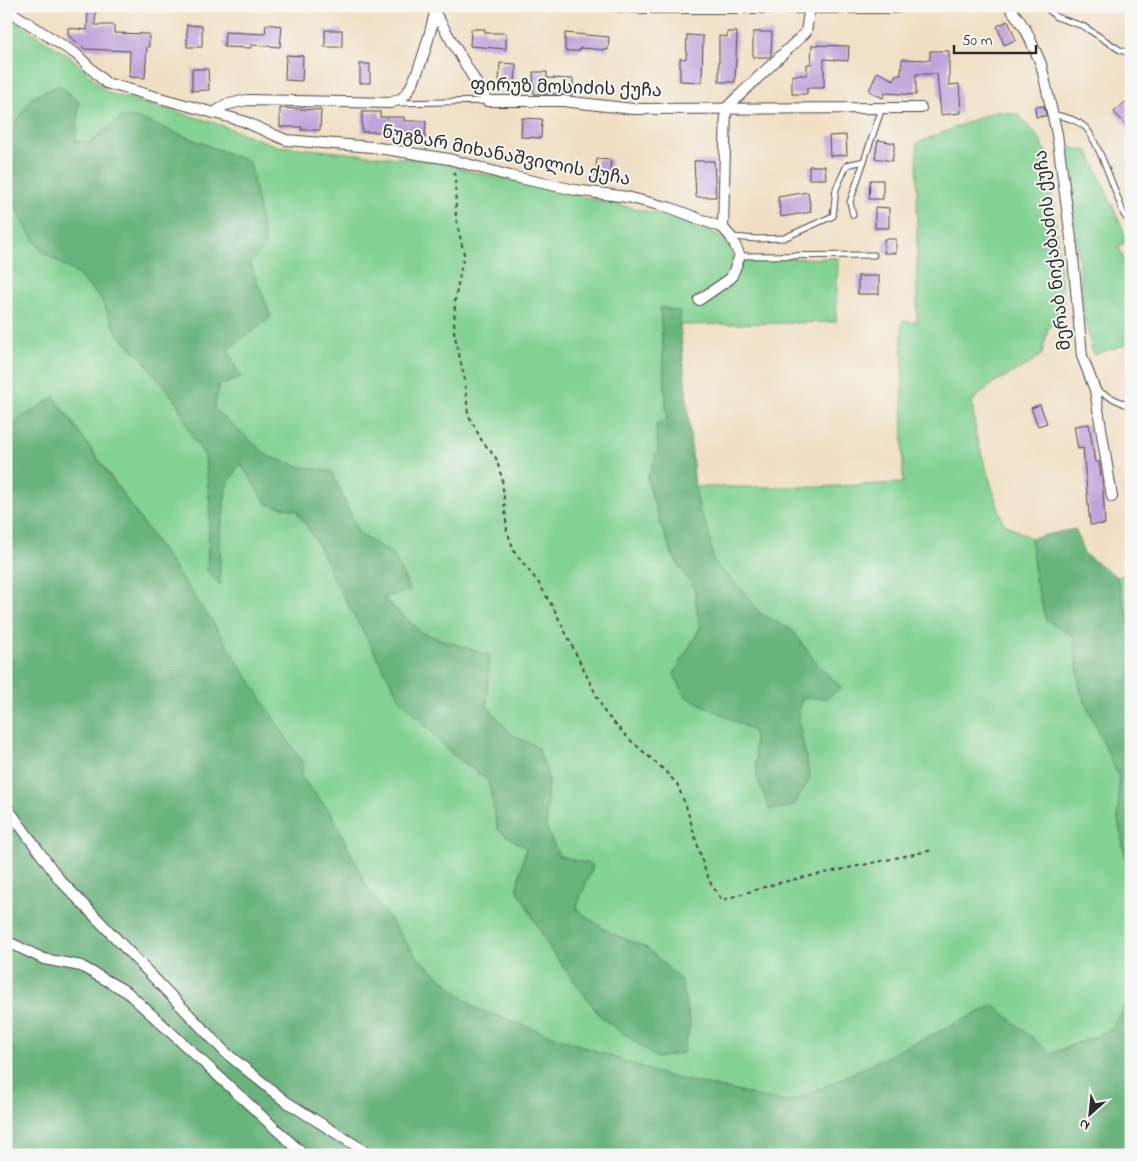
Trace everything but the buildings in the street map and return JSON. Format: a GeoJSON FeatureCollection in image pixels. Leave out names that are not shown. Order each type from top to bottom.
{"type":"FeatureCollection","features":[{"type":"Feature","properties":{"kind":"street"},"geometry":{"type":"LineString","coordinates":[[616,6],[642,8],[904,6]]}},
{"type":"Feature","properties":{"kind":"street","name":"მერაბ ნიქაბაძის ქუჩა"},"geometry":{"type":"LineString","coordinates":[[1009,6],[1026,30],[1041,64],[1057,134],[1072,246],[1082,356],[1095,390],[1112,497]]}},
{"type":"Feature","properties":{"kind":"street"},"geometry":{"type":"LineString","coordinates":[[723,228],[726,108],[806,32],[811,7]]}},
{"type":"Feature","properties":{"kind":"street","name":"ნუგზარ მიხანაშვილის ქუჩა"},"geometry":{"type":"LineString","coordinates":[[6,9],[76,54],[106,83],[243,121],[286,140],[372,147],[449,159],[510,176],[662,206],[723,228],[731,237],[740,256]]}},
{"type":"Feature","properties":{"kind":"street"},"geometry":{"type":"LineString","coordinates":[[433,10],[487,101]]}},
{"type":"Feature","properties":{"kind":"street"},"geometry":{"type":"LineString","coordinates":[[391,103],[403,97],[416,76],[426,49],[433,10]]}},
{"type":"Feature","properties":{"kind":"street","name":"ფირუზ მოსიძის ქუჩა"},"geometry":{"type":"LineString","coordinates":[[214,113],[225,105],[247,100],[391,103]]}},
{"type":"Feature","properties":{"kind":"street","name":"ფირუზ მოსიძის ქუჩა"},"geometry":{"type":"LineString","coordinates":[[487,101],[563,101],[633,109],[920,108]]}},
{"type":"Feature","properties":{"kind":"street"},"geometry":{"type":"LineString","coordinates":[[699,300],[731,278],[740,256]]}},
{"type":"Feature","properties":{"kind":"street"},"geometry":{"type":"LineString","coordinates":[[6,806],[58,879],[226,1052],[285,1101],[371,1155]]}},
{"type":"Feature","properties":{"kind":"street"},"geometry":{"type":"LineString","coordinates":[[6,941],[44,959],[81,966],[128,992],[304,1155]]}},
{"type":"Feature","properties":{"kind":"lane"},"geometry":{"type":"LineString","coordinates":[[1045,6],[1056,17],[1083,26],[1120,50],[1131,54]]}},
{"type":"Feature","properties":{"kind":"lane","name":"ფირუზ მოსიძის ქუჩა"},"geometry":{"type":"LineString","coordinates":[[391,103],[487,101]]}},
{"type":"Feature","properties":{"kind":"lane"},"geometry":{"type":"LineString","coordinates":[[853,215],[850,202],[882,107]]}},
{"type":"Feature","properties":{"kind":"lane"},"geometry":{"type":"LineString","coordinates":[[1052,114],[1072,118],[1086,127],[1096,146],[1124,215],[1131,222]]}},
{"type":"Feature","properties":{"kind":"lane"},"geometry":{"type":"LineString","coordinates":[[731,237],[757,239],[784,238],[833,216],[836,189],[847,165],[864,161]]}},
{"type":"Feature","properties":{"kind":"lane"},"geometry":{"type":"LineString","coordinates":[[740,256],[874,255]]}},
{"type":"Feature","properties":{"kind":"lane"},"geometry":{"type":"LineString","coordinates":[[1095,390],[1131,407]]}},
{"type":"Feature","properties":{"kind":"path"},"geometry":{"type":"LineString","coordinates":[[449,159],[455,176],[456,219],[464,254],[454,300],[454,332],[468,414],[482,441],[496,458],[502,478],[507,531],[515,553],[538,582],[554,609],[605,714],[629,739],[663,769],[676,784],[686,806],[704,867],[711,884],[722,900],[778,883],[933,850]]}},
{"type":"Feature","properties":{"kind":"green space"},"geometry":{"type":"Polygon","coordinates":[[[6,15],[73,59],[108,93],[212,122],[277,146],[439,162],[461,169],[659,214],[725,238],[731,250],[732,262],[748,259],[838,258],[836,322],[680,325],[680,312],[660,307],[667,420],[656,425],[658,451],[647,479],[673,556],[694,588],[700,628],[674,674],[685,696],[754,731],[757,778],[810,778],[798,719],[802,697],[826,698],[841,688],[817,664],[792,630],[760,613],[742,590],[713,561],[708,529],[700,513],[695,487],[817,487],[903,483],[902,321],[917,322],[917,143],[995,111],[1018,115],[1039,138],[1048,157],[1064,308],[1048,328],[1042,354],[1028,365],[993,383],[972,401],[976,436],[1003,523],[1031,538],[1035,579],[1046,620],[1074,636],[1080,690],[1119,778],[1118,820],[1128,870],[1131,873],[1131,995],[1111,1030],[1051,1054],[994,1005],[791,1103],[666,1076],[475,1008],[415,955],[367,887],[331,813],[301,777],[215,626],[55,397],[6,427],[6,184],[22,222],[42,251],[77,274],[101,299],[117,333],[143,359],[177,403],[193,438],[205,456],[210,506],[207,570],[220,584],[220,539],[226,488],[240,463],[267,504],[296,510],[315,539],[333,577],[365,634],[451,753],[488,780],[498,830],[526,848],[517,888],[552,952],[601,1017],[657,1058],[647,948],[610,933],[576,909],[593,866],[559,856],[546,827],[548,777],[538,748],[511,734],[487,706],[489,655],[422,633],[383,597],[410,590],[393,554],[359,534],[332,472],[303,467],[269,457],[214,409],[228,349],[271,317],[250,263],[250,162],[141,119],[122,117],[90,143],[76,141],[79,102],[9,134],[6,155],[6,15]]]}},
{"type":"Feature","properties":{"kind":"green space"},"geometry":{"type":"Polygon","coordinates":[[[59,85],[79,102],[76,141],[90,143],[122,117],[141,119],[250,162],[266,247],[250,263],[271,317],[228,349],[241,379],[219,385],[214,409],[269,457],[303,467],[332,472],[359,534],[393,554],[410,591],[383,598],[422,633],[489,655],[487,706],[511,734],[538,748],[548,777],[546,827],[559,856],[593,865],[576,909],[610,933],[647,948],[681,980],[690,1025],[683,1053],[657,1058],[601,1017],[552,952],[517,888],[526,848],[498,830],[488,780],[451,753],[400,699],[333,577],[315,539],[296,510],[267,504],[240,463],[226,488],[220,539],[220,585],[207,570],[210,506],[205,456],[193,438],[177,403],[143,359],[117,333],[101,299],[77,274],[42,251],[22,222],[6,184],[6,155],[9,134],[32,97],[59,85]]]}},
{"type":"Feature","properties":{"kind":"green space"},"geometry":{"type":"Polygon","coordinates":[[[1066,147],[1088,151],[1128,241],[1118,246],[1131,276],[1131,343],[1093,355],[1085,321],[1066,147]]]}},
{"type":"Feature","properties":{"kind":"green space"},"geometry":{"type":"Polygon","coordinates":[[[660,307],[680,312],[695,487],[700,513],[708,529],[713,561],[742,590],[760,613],[792,630],[817,664],[842,688],[826,698],[802,698],[798,719],[810,778],[794,806],[770,810],[757,778],[754,731],[685,696],[674,674],[700,628],[694,588],[673,556],[647,479],[658,451],[656,425],[667,420],[660,307]]]}},
{"type":"Feature","properties":{"kind":"green space"},"geometry":{"type":"Polygon","coordinates":[[[54,397],[215,626],[303,764],[301,777],[331,813],[367,887],[415,955],[475,1008],[666,1076],[790,1103],[994,1005],[1051,1054],[1111,1030],[1131,995],[1131,1155],[6,1155],[6,427],[54,397]]]}},
{"type":"Feature","properties":{"kind":"green space"},"geometry":{"type":"Polygon","coordinates":[[[1075,529],[1084,554],[1117,577],[1125,608],[1131,621],[1131,873],[1128,870],[1118,820],[1119,778],[1080,690],[1074,636],[1046,620],[1035,579],[1031,538],[1075,529]]]}},
{"type":"Feature","properties":{"kind":"green space"},"geometry":{"type":"Polygon","coordinates":[[[1131,574],[1131,621],[1125,608],[1117,577],[1131,574]]]}}]}
